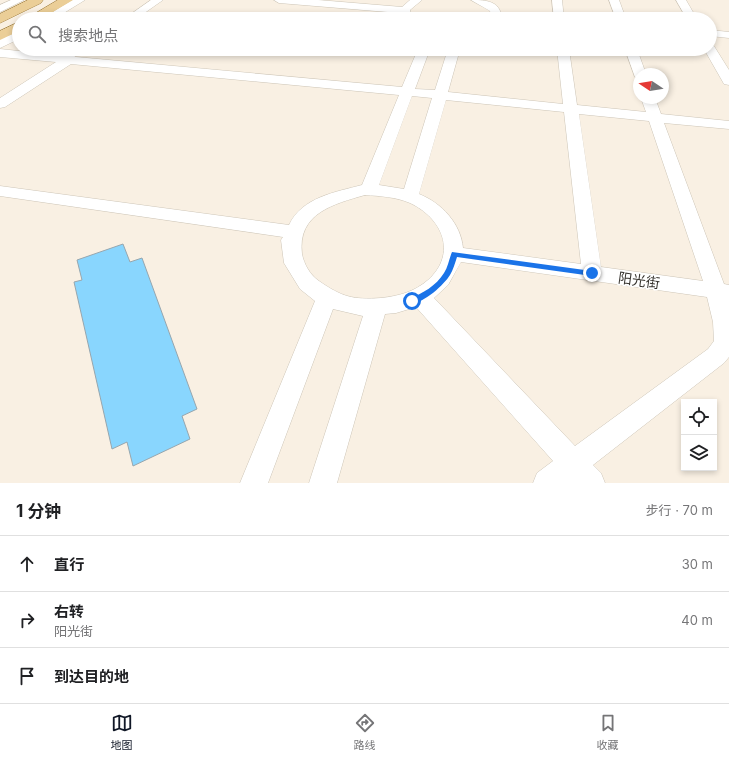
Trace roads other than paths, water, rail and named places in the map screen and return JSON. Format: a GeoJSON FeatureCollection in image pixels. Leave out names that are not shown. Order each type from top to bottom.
{"type":"FeatureCollection","features":[{"type":"Feature","properties":{"kind":"main road"},"geometry":{"type":"LineString","coordinates":[[14,12],[37,0]]}},
{"type":"Feature","properties":{"kind":"main road"},"geometry":{"type":"LineString","coordinates":[[45,12],[67,0]]}},
{"type":"Feature","properties":{"kind":"main road"},"geometry":{"type":"LineString","coordinates":[[0,19],[12,13]]}},
{"type":"Feature","properties":{"kind":"main road"},"geometry":{"type":"LineString","coordinates":[[0,36],[12,30]]}},
{"type":"Feature","properties":{"kind":"street"},"geometry":{"type":"LineString","coordinates":[[0,9],[19,0]]}},
{"type":"Feature","properties":{"kind":"street"},"geometry":{"type":"LineString","coordinates":[[59,12],[80,0]]}},
{"type":"Feature","properties":{"kind":"street"},"geometry":{"type":"LineString","coordinates":[[140,12],[158,0]]}},
{"type":"Feature","properties":{"kind":"street"},"geometry":{"type":"LineString","coordinates":[[279,0],[388,12]]}},
{"type":"Feature","properties":{"kind":"street"},"geometry":{"type":"LineString","coordinates":[[406,12],[407,6],[417,0]]}},
{"type":"Feature","properties":{"kind":"street"},"geometry":{"type":"LineString","coordinates":[[476,0],[492,7],[494,12]]}},
{"type":"Feature","properties":{"kind":"street"},"geometry":{"type":"LineString","coordinates":[[557,0],[558,12]]}},
{"type":"Feature","properties":{"kind":"street"},"geometry":{"type":"LineString","coordinates":[[614,0],[618,12]]}},
{"type":"Feature","properties":{"kind":"street"},"geometry":{"type":"LineString","coordinates":[[681,0],[688,12]]}},
{"type":"Feature","properties":{"kind":"street"},"geometry":{"type":"LineString","coordinates":[[717,34],[729,35]]}},
{"type":"Feature","properties":{"kind":"street"},"geometry":{"type":"LineString","coordinates":[[0,44],[12,38]]}},
{"type":"Feature","properties":{"kind":"street"},"geometry":{"type":"LineString","coordinates":[[0,53],[12,54]]}},
{"type":"Feature","properties":{"kind":"street"},"geometry":{"type":"LineString","coordinates":[[29,56],[440,95],[729,126]]}},
{"type":"Feature","properties":{"kind":"street"},"geometry":{"type":"LineString","coordinates":[[0,104],[74,56]]}},
{"type":"Feature","properties":{"kind":"street"},"geometry":{"type":"LineString","coordinates":[[369,190],[421,56]]}},
{"type":"Feature","properties":{"kind":"street"},"geometry":{"type":"LineString","coordinates":[[410,197],[452,56]]}},
{"type":"Feature","properties":{"kind":"street"},"geometry":{"type":"LineString","coordinates":[[564,56],[592,273]]}},
{"type":"Feature","properties":{"kind":"street"},"geometry":{"type":"LineString","coordinates":[[634,56],[638,68]]}},
{"type":"Feature","properties":{"kind":"street"},"geometry":{"type":"LineString","coordinates":[[714,56],[729,81]]}},
{"type":"Feature","properties":{"kind":"street"},"geometry":{"type":"LineString","coordinates":[[547,483],[716,356],[726,344],[722,291],[650,104]]}},
{"type":"Feature","properties":{"kind":"street"},"geometry":{"type":"LineString","coordinates":[[369,190],[394,192],[410,197],[431,208],[441,216],[448,226],[453,238],[453,262],[443,279],[427,294],[395,306],[376,308],[358,307],[327,298],[311,288],[301,278],[294,267],[290,245],[294,232],[305,215],[326,200],[351,192],[369,190]]}},
{"type":"Feature","properties":{"kind":"street"},"geometry":{"type":"LineString","coordinates":[[0,191],[294,232]]}},
{"type":"Feature","properties":{"kind":"street","name":"阳光街"},"geometry":{"type":"LineString","coordinates":[[454,254],[722,291]]}},
{"type":"Feature","properties":{"kind":"street"},"geometry":{"type":"LineString","coordinates":[[420,297],[591,483]]}},
{"type":"Feature","properties":{"kind":"street"},"geometry":{"type":"LineString","coordinates":[[254,483],[327,298]]}},
{"type":"Feature","properties":{"kind":"street"},"geometry":{"type":"LineString","coordinates":[[323,483],[376,308]]}}]}
